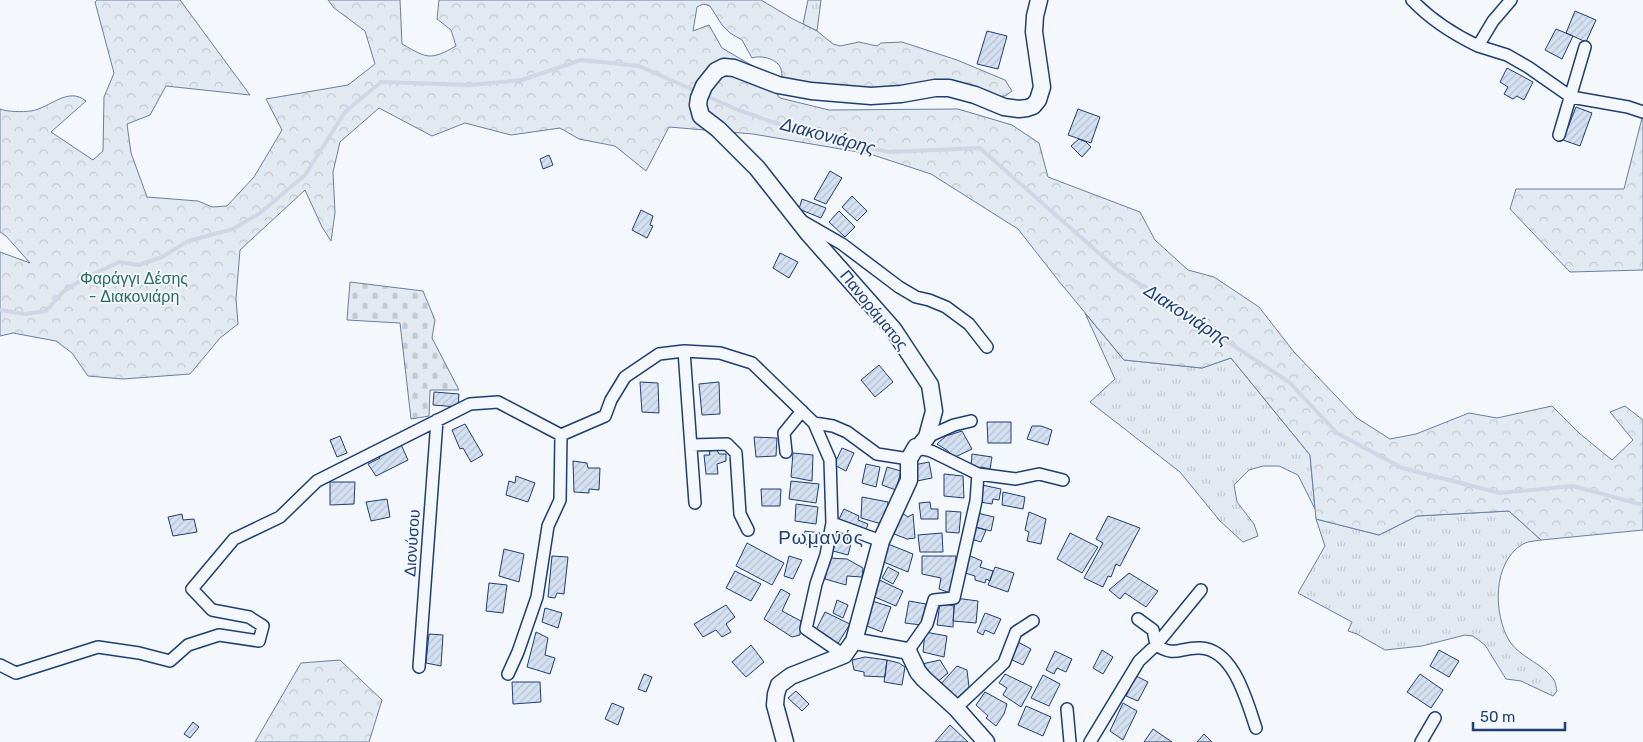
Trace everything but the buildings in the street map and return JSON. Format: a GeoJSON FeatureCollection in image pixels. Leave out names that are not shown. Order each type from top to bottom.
{"type":"FeatureCollection","features":[{"type":"Feature","properties":{"kind":"main road","name":"Πανοράματος"},"geometry":{"type":"LineString","coordinates":[[854,641],[880,542],[909,480],[918,448],[934,411],[930,385],[893,329],[798,219],[757,168],[718,129],[702,116],[698,105],[701,92],[716,71],[724,68],[734,68],[778,85],[811,91],[871,96],[949,88],[970,93],[1009,108],[1027,108],[1033,106],[1038,100],[1042,87],[1034,32],[1035,16],[1040,0]]}},
{"type":"Feature","properties":{"kind":"main road"},"geometry":{"type":"LineString","coordinates":[[785,742],[775,705],[779,685],[790,676],[844,655],[854,641],[908,651],[921,676],[956,708],[986,742]]}},
{"type":"Feature","properties":{"kind":"street"},"geometry":{"type":"LineString","coordinates":[[1412,0],[1421,10],[1453,34],[1478,46],[1506,55],[1528,67],[1571,97],[1628,107],[1643,112]]}},
{"type":"Feature","properties":{"kind":"street"},"geometry":{"type":"LineString","coordinates":[[1478,46],[1493,21],[1511,0]]}},
{"type":"Feature","properties":{"kind":"street"},"geometry":{"type":"LineString","coordinates":[[1559,135],[1585,47]]}},
{"type":"Feature","properties":{"kind":"street"},"geometry":{"type":"LineString","coordinates":[[798,219],[842,244],[899,287],[916,297],[946,307],[969,324],[987,347]]}},
{"type":"Feature","properties":{"kind":"street"},"geometry":{"type":"LineString","coordinates":[[684,351],[695,503]]}},
{"type":"Feature","properties":{"kind":"street"},"geometry":{"type":"LineString","coordinates":[[561,435],[605,416],[611,400],[625,377],[659,354],[684,351],[720,352],[752,362],[814,423],[830,460],[832,523],[826,555],[816,584],[806,629],[844,655]]}},
{"type":"Feature","properties":{"kind":"street"},"geometry":{"type":"LineString","coordinates":[[0,665],[16,672],[98,647],[138,653],[170,661],[188,645],[219,635],[259,641],[263,626],[250,617],[212,610],[192,589],[234,539],[280,516],[317,481],[470,404],[498,402],[561,435]]}},
{"type":"Feature","properties":{"kind":"street"},"geometry":{"type":"LineString","coordinates":[[786,452],[784,433],[802,411]]}},
{"type":"Feature","properties":{"kind":"street","name":"Διονύσου"},"geometry":{"type":"LineString","coordinates":[[419,668],[437,420]]}},
{"type":"Feature","properties":{"kind":"street"},"geometry":{"type":"LineString","coordinates":[[918,448],[954,425],[972,421]]}},
{"type":"Feature","properties":{"kind":"street"},"geometry":{"type":"LineString","coordinates":[[814,423],[833,426],[847,432],[877,454],[918,448],[931,450],[978,474],[1016,479],[1039,474],[1063,480]]}},
{"type":"Feature","properties":{"kind":"street"},"geometry":{"type":"LineString","coordinates":[[508,674],[518,652],[537,597],[548,526],[560,500],[561,435]]}},
{"type":"Feature","properties":{"kind":"street"},"geometry":{"type":"LineString","coordinates":[[691,445],[727,444],[736,453],[740,514],[748,530]]}},
{"type":"Feature","properties":{"kind":"street"},"geometry":{"type":"LineString","coordinates":[[908,651],[926,624],[934,600],[954,598],[976,501],[978,474]]}},
{"type":"Feature","properties":{"kind":"street"},"geometry":{"type":"LineString","coordinates":[[832,523],[880,542]]}},
{"type":"Feature","properties":{"kind":"street"},"geometry":{"type":"LineString","coordinates":[[1090,742],[1139,661],[1156,645],[1201,590]]}},
{"type":"Feature","properties":{"kind":"street"},"geometry":{"type":"LineString","coordinates":[[1138,619],[1153,630],[1156,645],[1164,650],[1172,652],[1200,648],[1220,655],[1230,666],[1246,698],[1256,728]]}},
{"type":"Feature","properties":{"kind":"street"},"geometry":{"type":"LineString","coordinates":[[956,708],[1004,663],[1016,632],[1033,622]]}},
{"type":"Feature","properties":{"kind":"street"},"geometry":{"type":"LineString","coordinates":[[1067,709],[1070,742]]}},
{"type":"Feature","properties":{"kind":"street"},"geometry":{"type":"LineString","coordinates":[[1421,742],[1435,718]]}},
{"type":"Feature","properties":{"kind":"green space","name":"Φαράγγι Δέσης - Διακονιάρη"},"geometry":{"type":"Polygon","coordinates":[[[97,0],[180,0],[250,95],[166,86],[150,115],[127,124],[131,153],[147,197],[198,201],[212,207],[227,206],[254,177],[282,130],[266,99],[348,85],[375,64],[365,31],[334,8],[328,0],[400,0],[402,44],[423,55],[429,56],[440,54],[456,46],[451,30],[437,19],[439,0],[761,0],[817,31],[833,44],[840,46],[859,42],[877,46],[881,43],[902,42],[957,60],[1005,80],[1012,91],[1005,96],[996,97],[866,92],[790,83],[782,77],[780,66],[770,59],[762,57],[752,58],[742,40],[730,33],[722,25],[710,6],[703,4],[697,7],[693,31],[709,25],[722,48],[758,69],[780,98],[829,110],[958,109],[1012,125],[1039,143],[1048,177],[1140,212],[1155,240],[1188,270],[1214,277],[1259,307],[1294,352],[1357,418],[1390,439],[1416,434],[1469,413],[1497,418],[1552,406],[1579,433],[1612,460],[1633,440],[1610,412],[1625,406],[1643,420],[1643,530],[1541,540],[1509,511],[1417,516],[1379,535],[1316,519],[1310,455],[1231,358],[1202,368],[1124,360],[1018,229],[931,174],[870,154],[753,134],[669,127],[646,171],[615,146],[579,139],[560,128],[511,135],[465,123],[432,136],[379,108],[340,142],[333,172],[335,213],[331,241],[322,227],[305,190],[240,250],[236,299],[238,324],[220,338],[190,374],[123,379],[88,376],[72,353],[56,341],[13,333],[0,336],[0,252],[30,263],[6,236],[0,232],[0,109],[7,111],[31,111],[59,99],[72,96],[79,97],[86,101],[51,132],[93,160],[103,151],[104,97],[114,73],[95,2],[97,0]]]}},
{"type":"Feature","properties":{"kind":"green space"},"geometry":{"type":"Polygon","coordinates":[[[808,0],[821,0],[817,31],[803,24],[808,0]]]}},
{"type":"Feature","properties":{"kind":"green space"},"geometry":{"type":"Polygon","coordinates":[[[1643,114],[1643,270],[1570,272],[1510,209],[1516,189],[1624,189],[1643,114]]]}},
{"type":"Feature","properties":{"kind":"green space"},"geometry":{"type":"Polygon","coordinates":[[[350,282],[423,291],[435,320],[432,338],[459,390],[430,390],[429,416],[411,419],[400,323],[347,320],[350,282]]]}},
{"type":"Feature","properties":{"kind":"green space"},"geometry":{"type":"Polygon","coordinates":[[[1085,313],[1124,360],[1202,368],[1231,358],[1310,455],[1315,509],[1298,475],[1279,466],[1263,466],[1249,470],[1234,485],[1237,502],[1254,524],[1258,536],[1243,542],[1220,521],[1180,472],[1090,402],[1115,379],[1085,313]]]}},
{"type":"Feature","properties":{"kind":"green space"},"geometry":{"type":"Polygon","coordinates":[[[1509,511],[1541,540],[1523,544],[1513,552],[1506,563],[1498,590],[1500,618],[1504,631],[1515,648],[1550,674],[1557,691],[1553,696],[1521,681],[1506,679],[1485,645],[1473,636],[1465,635],[1422,646],[1385,650],[1348,631],[1352,622],[1298,593],[1325,546],[1316,519],[1379,535],[1417,516],[1509,511]]]}},
{"type":"Feature","properties":{"kind":"green space"},"geometry":{"type":"Polygon","coordinates":[[[340,660],[382,700],[369,742],[255,742],[301,663],[340,660]]]}},
{"type":"Feature","properties":{"kind":"waterway","name":"Διακονιάρης"},"geometry":{"type":"LineString","coordinates":[[0,310],[25,314],[46,311],[63,292],[85,278],[119,262],[139,265],[162,257],[188,241],[233,229],[260,213],[305,175],[345,112],[381,82],[470,85],[522,80],[581,60],[639,66],[698,92]]}},
{"type":"Feature","properties":{"kind":"waterway","name":"Διακονιάρης"},"geometry":{"type":"LineString","coordinates":[[704,95],[738,110],[802,132],[889,152],[980,148],[1118,270],[1289,382],[1337,433],[1402,468],[1500,493],[1573,486],[1643,505]]}},
{"type":"Feature","properties":{"kind":"district","name":"Ρωμανός"},"geometry":{"type":"Point","coordinates":[821,537]}}]}
